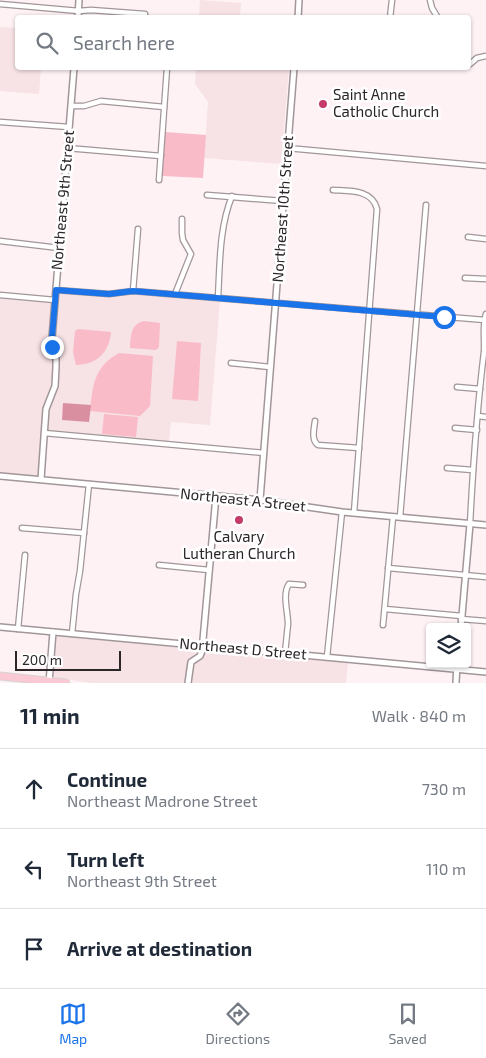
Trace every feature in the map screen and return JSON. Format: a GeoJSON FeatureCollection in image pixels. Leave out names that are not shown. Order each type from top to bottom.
{"type":"FeatureCollection","features":[{"type":"Feature","properties":{"kind":"main road"},"geometry":{"type":"LineString","coordinates":[[0,676],[66,683]]}},
{"type":"Feature","properties":{"kind":"street"},"geometry":{"type":"LineString","coordinates":[[78,15],[79,0]]}},
{"type":"Feature","properties":{"kind":"street"},"geometry":{"type":"LineString","coordinates":[[298,15],[299,0]]}},
{"type":"Feature","properties":{"kind":"street"},"geometry":{"type":"LineString","coordinates":[[390,15],[392,0]]}},
{"type":"Feature","properties":{"kind":"street"},"geometry":{"type":"LineString","coordinates":[[430,0],[436,15]]}},
{"type":"Feature","properties":{"kind":"street"},"geometry":{"type":"LineString","coordinates":[[0,4],[78,11],[91,10],[145,14]]}},
{"type":"Feature","properties":{"kind":"street"},"geometry":{"type":"LineString","coordinates":[[471,63],[478,58],[486,56]]}},
{"type":"Feature","properties":{"kind":"street","name":"Northeast 9th Street"},"geometry":{"type":"LineString","coordinates":[[41,479],[46,408],[54,388],[56,366],[52,343],[74,70]]}},
{"type":"Feature","properties":{"kind":"street"},"geometry":{"type":"LineString","coordinates":[[159,180],[167,70]]}},
{"type":"Feature","properties":{"kind":"street","name":"Northeast 10th Street"},"geometry":{"type":"LineString","coordinates":[[260,500],[294,70]]}},
{"type":"Feature","properties":{"kind":"street"},"geometry":{"type":"LineString","coordinates":[[71,106],[84,106],[101,101],[164,107]]}},
{"type":"Feature","properties":{"kind":"street"},"geometry":{"type":"LineString","coordinates":[[0,126],[0,122],[69,127]]}},
{"type":"Feature","properties":{"kind":"street"},"geometry":{"type":"LineString","coordinates":[[67,148],[161,156]]}},
{"type":"Feature","properties":{"kind":"street"},"geometry":{"type":"LineString","coordinates":[[287,148],[486,166]]}},
{"type":"Feature","properties":{"kind":"street"},"geometry":{"type":"LineString","coordinates":[[333,190],[365,194],[372,198],[378,213],[354,513]]}},
{"type":"Feature","properties":{"kind":"street"},"geometry":{"type":"LineString","coordinates":[[207,194],[283,201]]}},
{"type":"Feature","properties":{"kind":"street"},"geometry":{"type":"LineString","coordinates":[[218,297],[224,223],[226,210],[232,196]]}},
{"type":"Feature","properties":{"kind":"street"},"geometry":{"type":"LineString","coordinates":[[400,517],[426,205]]}},
{"type":"Feature","properties":{"kind":"street"},"geometry":{"type":"LineString","coordinates":[[175,294],[191,254],[183,240],[182,219]]}},
{"type":"Feature","properties":{"kind":"street"},"geometry":{"type":"LineString","coordinates":[[133,291],[138,229]]}},
{"type":"Feature","properties":{"kind":"street"},"geometry":{"type":"LineString","coordinates":[[468,237],[486,239]]}},
{"type":"Feature","properties":{"kind":"street"},"geometry":{"type":"LineString","coordinates":[[0,241],[59,248]]}},
{"type":"Feature","properties":{"kind":"street"},"geometry":{"type":"LineString","coordinates":[[465,278],[486,279]]}},
{"type":"Feature","properties":{"kind":"street"},"geometry":{"type":"LineString","coordinates":[[56,290],[109,294],[133,291],[369,311],[485,317],[484,376],[480,389],[461,623]]}},
{"type":"Feature","properties":{"kind":"street"},"geometry":{"type":"LineString","coordinates":[[0,295],[55,300]]}},
{"type":"Feature","properties":{"kind":"street"},"geometry":{"type":"LineString","coordinates":[[231,364],[270,367]]}},
{"type":"Feature","properties":{"kind":"street"},"geometry":{"type":"LineString","coordinates":[[457,387],[480,389]]}},
{"type":"Feature","properties":{"kind":"street"},"geometry":{"type":"LineString","coordinates":[[478,416],[486,417]]}},
{"type":"Feature","properties":{"kind":"street"},"geometry":{"type":"LineString","coordinates":[[315,421],[313,440],[318,445],[360,448]]}},
{"type":"Feature","properties":{"kind":"street"},"geometry":{"type":"LineString","coordinates":[[454,428],[477,430]]}},
{"type":"Feature","properties":{"kind":"street"},"geometry":{"type":"LineString","coordinates":[[44,434],[264,453]]}},
{"type":"Feature","properties":{"kind":"street"},"geometry":{"type":"LineString","coordinates":[[447,468],[473,470]]}},
{"type":"Feature","properties":{"kind":"street","name":"Northeast A Street"},"geometry":{"type":"LineString","coordinates":[[0,476],[260,500],[342,512],[486,525]]}},
{"type":"Feature","properties":{"kind":"street"},"geometry":{"type":"LineString","coordinates":[[72,634],[89,484]]}},
{"type":"Feature","properties":{"kind":"street"},"geometry":{"type":"LineString","coordinates":[[188,683],[191,662],[200,656],[203,646],[216,496]]}},
{"type":"Feature","properties":{"kind":"street"},"geometry":{"type":"LineString","coordinates":[[327,657],[342,512]]}},
{"type":"Feature","properties":{"kind":"street"},"geometry":{"type":"LineString","coordinates":[[383,625],[394,517]]}},
{"type":"Feature","properties":{"kind":"street"},"geometry":{"type":"LineString","coordinates":[[22,528],[84,533]]}},
{"type":"Feature","properties":{"kind":"street"},"geometry":{"type":"LineString","coordinates":[[18,629],[25,555]]}},
{"type":"Feature","properties":{"kind":"street"},"geometry":{"type":"LineString","coordinates":[[159,565],[209,570]]}},
{"type":"Feature","properties":{"kind":"street"},"geometry":{"type":"LineString","coordinates":[[388,568],[486,577]]}},
{"type":"Feature","properties":{"kind":"street"},"geometry":{"type":"LineString","coordinates":[[285,654],[288,625],[285,605],[287,586],[289,584],[303,585]]}},
{"type":"Feature","properties":{"kind":"street"},"geometry":{"type":"LineString","coordinates":[[385,609],[486,621]]}},
{"type":"Feature","properties":{"kind":"street","name":"Northeast D Street"},"geometry":{"type":"LineString","coordinates":[[0,627],[285,654],[426,665]]}},
{"type":"Feature","properties":{"kind":"street"},"geometry":{"type":"LineString","coordinates":[[49,682],[54,632]]}},
{"type":"Feature","properties":{"kind":"street"},"geometry":{"type":"LineString","coordinates":[[456,683],[457,668]]}},
{"type":"Feature","properties":{"kind":"street","name":"Northeast D Street"},"geometry":{"type":"LineString","coordinates":[[463,668],[486,672]]}},
{"type":"Feature","properties":{"kind":"shaded area"},"geometry":{"type":"Polygon","coordinates":[[[200,0],[241,3],[240,15],[199,15],[200,0]]]}},
{"type":"Feature","properties":{"kind":"shaded area"},"geometry":{"type":"Polygon","coordinates":[[[0,27],[15,28],[15,70],[41,70],[39,94],[0,91],[0,27]]]}},
{"type":"Feature","properties":{"kind":"shaded area"},"geometry":{"type":"Polygon","coordinates":[[[196,70],[289,70],[281,164],[204,158],[208,102],[195,84],[196,70]]]}},
{"type":"Feature","properties":{"kind":"shaded area"},"geometry":{"type":"Polygon","coordinates":[[[165,132],[206,135],[203,178],[162,176],[165,132]]]}},
{"type":"Feature","properties":{"kind":"shaded area"},"geometry":{"type":"Polygon","coordinates":[[[128,293],[220,300],[210,425],[171,422],[169,442],[42,430],[38,475],[0,473],[0,296],[58,301],[59,294],[104,297],[128,293]]]}},
{"type":"Feature","properties":{"kind":"shaded area"},"geometry":{"type":"Polygon","coordinates":[[[144,321],[160,323],[159,347],[156,350],[130,348],[131,335],[134,328],[144,321]]]}},
{"type":"Feature","properties":{"kind":"shaded area"},"geometry":{"type":"Polygon","coordinates":[[[78,329],[111,332],[108,346],[101,356],[96,360],[76,365],[73,352],[75,331],[78,329]]]}},
{"type":"Feature","properties":{"kind":"shaded area"},"geometry":{"type":"Polygon","coordinates":[[[177,341],[201,343],[198,401],[172,399],[177,341]]]}},
{"type":"Feature","properties":{"kind":"shaded area"},"geometry":{"type":"Polygon","coordinates":[[[119,353],[153,356],[150,406],[140,416],[90,411],[96,377],[104,364],[119,353]]]}},
{"type":"Feature","properties":{"kind":"shaded area"},"geometry":{"type":"Polygon","coordinates":[[[63,403],[91,405],[89,422],[62,420],[63,403]]]}},
{"type":"Feature","properties":{"kind":"shaded area"},"geometry":{"type":"Polygon","coordinates":[[[104,414],[138,417],[136,437],[102,434],[104,414]]]}},
{"type":"Feature","properties":{"kind":"shaded area"},"geometry":{"type":"Polygon","coordinates":[[[57,636],[348,663],[346,683],[92,683],[53,677],[57,636]]]}},
{"type":"Feature","properties":{"kind":"place","name":"Saint Anne Catholic Church"},"geometry":{"type":"Point","coordinates":[323,104]}},
{"type":"Feature","properties":{"kind":"place","name":"Calvary Lutheran Church"},"geometry":{"type":"Point","coordinates":[239,520]}},
{"type":"Feature","properties":{"kind":"route"},"geometry":{"type":"LineString","coordinates":[[52,347],[56,290],[109,294],[133,291],[444,317]]}}]}
